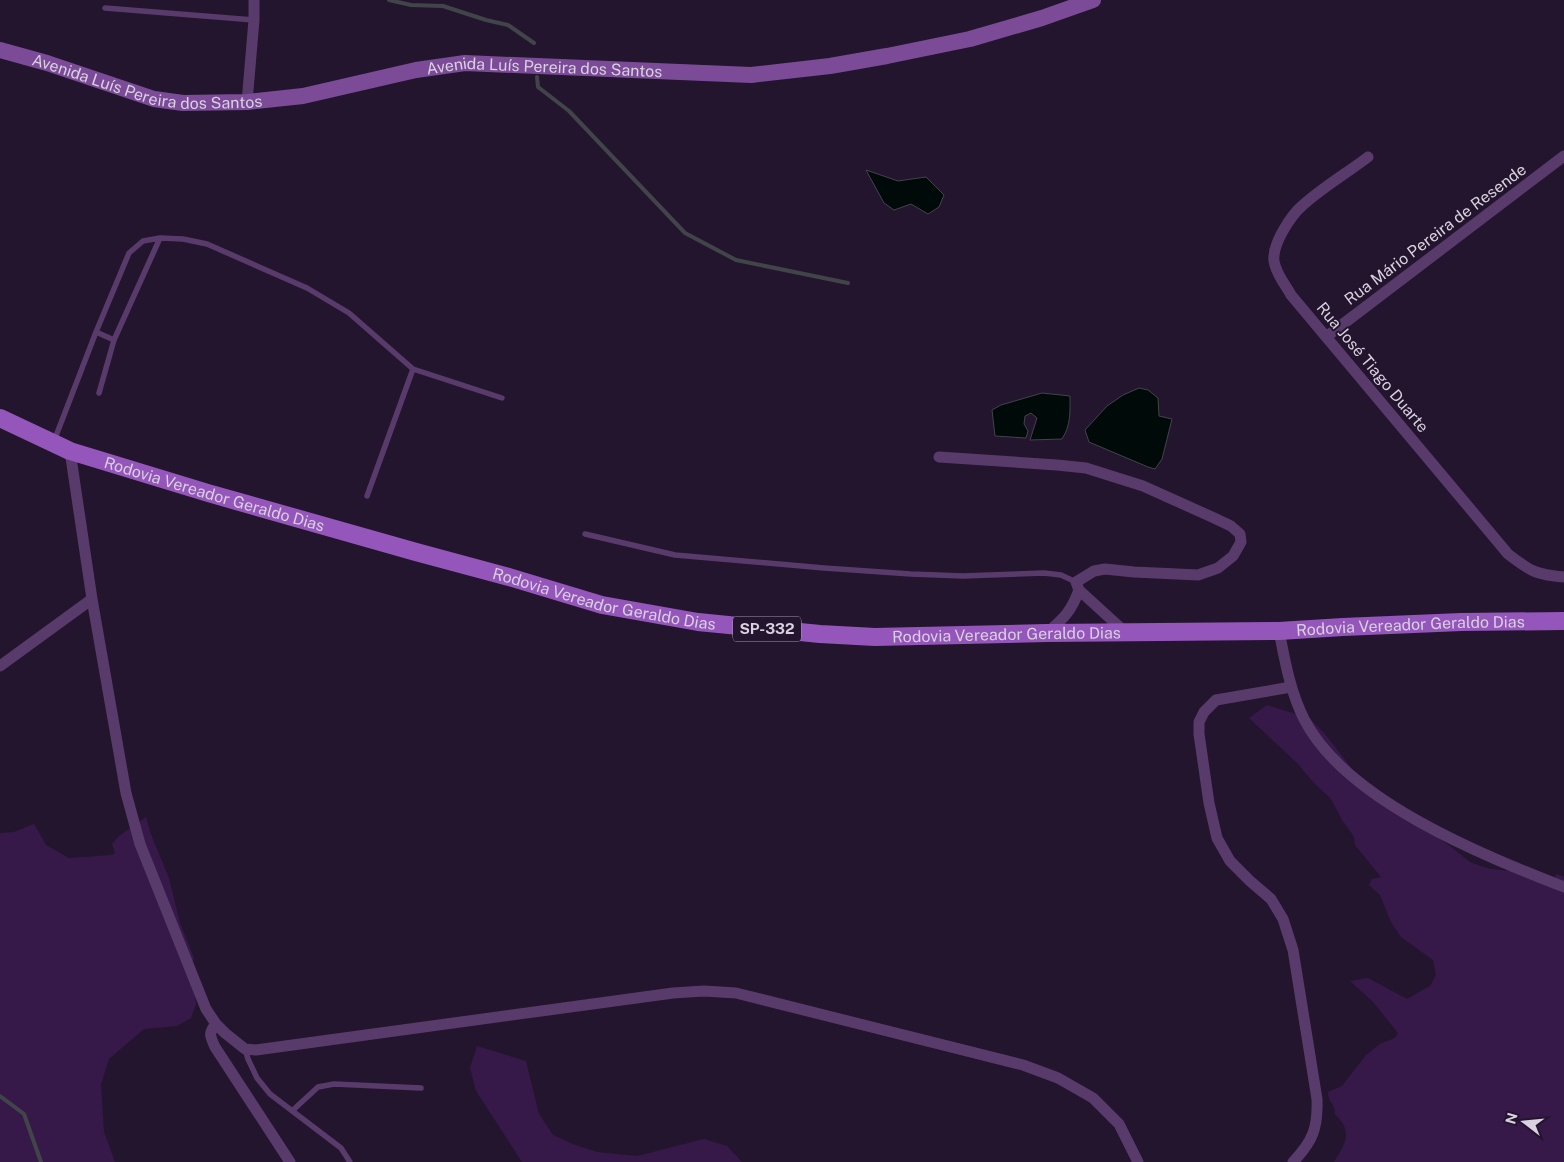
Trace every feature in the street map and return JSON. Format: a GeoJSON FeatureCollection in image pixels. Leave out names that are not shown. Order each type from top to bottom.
{"type":"FeatureCollection","features":[{"type":"Feature","properties":{"kind":"main road","name":"Rodovia Vereador Geraldo Dias"},"geometry":{"type":"LineString","coordinates":[[0,418],[70,451],[208,493],[509,577],[602,605],[698,622],[820,634],[875,637],[1279,631],[1402,624],[1564,621]]}},
{"type":"Feature","properties":{"kind":"street"},"geometry":{"type":"LineString","coordinates":[[247,102],[254,0]]}},
{"type":"Feature","properties":{"kind":"street","name":"Avenida Luís Pereira dos Santos"},"geometry":{"type":"LineString","coordinates":[[0,50],[46,63],[154,99],[183,103],[247,102],[303,96],[416,70],[464,62],[751,75],[830,66],[970,39],[1042,18],[1092,0]]}},
{"type":"Feature","properties":{"kind":"street","name":"Rua Mário Pereira de Resende"},"geometry":{"type":"LineString","coordinates":[[1326,337],[1564,156]]}},
{"type":"Feature","properties":{"kind":"street","name":"Rua José Tiago Duarte"},"geometry":{"type":"LineString","coordinates":[[1368,157],[1302,206],[1282,232],[1275,246],[1274,260],[1278,274],[1291,295],[1508,554],[1528,570],[1546,576],[1564,577]]}},
{"type":"Feature","properties":{"kind":"street"},"geometry":{"type":"LineString","coordinates":[[70,451],[92,599],[126,793],[140,844],[206,1008],[216,1024],[245,1049],[256,1050],[674,993],[704,991],[736,993],[1014,1063],[1058,1078],[1092,1098],[1120,1124],[1138,1162]]}},
{"type":"Feature","properties":{"kind":"street"},"geometry":{"type":"LineString","coordinates":[[939,457],[1086,468],[1143,486],[1231,526],[1242,538],[1238,550],[1233,556],[1218,568],[1198,575],[1105,569],[1094,571],[1077,586],[1075,602],[1068,615],[1047,633]]}},
{"type":"Feature","properties":{"kind":"street"},"geometry":{"type":"LineString","coordinates":[[1077,586],[1125,632]]}},
{"type":"Feature","properties":{"kind":"street"},"geometry":{"type":"LineString","coordinates":[[0,666],[92,599]]}},
{"type":"Feature","properties":{"kind":"street"},"geometry":{"type":"LineString","coordinates":[[1279,631],[1291,687],[1304,718],[1317,740],[1332,758],[1372,793],[1428,826],[1505,864],[1564,887]]}},
{"type":"Feature","properties":{"kind":"street"},"geometry":{"type":"LineString","coordinates":[[1291,687],[1216,700],[1204,712],[1198,722],[1201,753],[1217,838],[1230,861],[1271,899],[1284,919],[1293,950],[1317,1099],[1314,1134],[1304,1150],[1293,1162]]}},
{"type":"Feature","properties":{"kind":"street"},"geometry":{"type":"LineString","coordinates":[[216,1024],[210,1030],[216,1047],[290,1162]]}},
{"type":"Feature","properties":{"kind":"lane"},"geometry":{"type":"LineString","coordinates":[[104,8],[254,20]]}},
{"type":"Feature","properties":{"kind":"lane"},"geometry":{"type":"LineString","coordinates":[[99,393],[114,340],[160,238]]}},
{"type":"Feature","properties":{"kind":"lane"},"geometry":{"type":"LineString","coordinates":[[53,443],[129,252],[143,241],[160,238],[183,239],[207,244],[307,288],[349,313],[413,369],[502,398]]}},
{"type":"Feature","properties":{"kind":"lane"},"geometry":{"type":"LineString","coordinates":[[96,332],[114,340]]}},
{"type":"Feature","properties":{"kind":"lane"},"geometry":{"type":"LineString","coordinates":[[367,496],[413,369]]}},
{"type":"Feature","properties":{"kind":"lane"},"geometry":{"type":"LineString","coordinates":[[585,534],[675,556],[911,574],[963,576],[1044,573],[1061,575],[1077,586]]}},
{"type":"Feature","properties":{"kind":"lane"},"geometry":{"type":"LineString","coordinates":[[245,1049],[257,1078],[270,1094],[341,1148],[350,1162]]}},
{"type":"Feature","properties":{"kind":"lane"},"geometry":{"type":"LineString","coordinates":[[292,1111],[318,1087],[334,1084],[421,1088]]}},
{"type":"Feature","properties":{"kind":"shaded area"},"geometry":{"type":"Polygon","coordinates":[[[866,170],[898,181],[926,177],[944,195],[939,207],[928,214],[911,204],[894,210],[884,203],[866,170]]]}},
{"type":"Feature","properties":{"kind":"shaded area"},"geometry":{"type":"Polygon","coordinates":[[[1139,388],[1148,390],[1158,398],[1159,416],[1172,419],[1162,459],[1155,469],[1089,442],[1085,430],[1107,406],[1123,395],[1139,388]]]}},
{"type":"Feature","properties":{"kind":"shaded area"},"geometry":{"type":"Polygon","coordinates":[[[1042,393],[1070,396],[1070,413],[1062,439],[1030,440],[1037,418],[1031,413],[1025,416],[1024,424],[1028,431],[1026,438],[995,436],[992,410],[1001,405],[1042,393]]]}},
{"type":"Feature","properties":{"kind":"shaded area"},"geometry":{"type":"Polygon","coordinates":[[[1267,705],[1309,718],[1325,734],[1353,770],[1470,862],[1494,869],[1535,872],[1548,885],[1557,874],[1564,877],[1564,1162],[1334,1162],[1344,1144],[1346,1134],[1343,1124],[1335,1114],[1328,1092],[1342,1086],[1366,1055],[1380,1044],[1395,1038],[1398,1033],[1373,1002],[1350,981],[1368,978],[1407,999],[1430,986],[1436,975],[1433,960],[1401,937],[1391,922],[1380,895],[1369,885],[1372,879],[1381,877],[1355,845],[1354,837],[1331,799],[1298,764],[1249,718],[1267,705]]]}},
{"type":"Feature","properties":{"kind":"shaded area"},"geometry":{"type":"Polygon","coordinates":[[[146,817],[150,832],[169,878],[180,923],[194,958],[192,967],[196,1004],[191,1018],[177,1026],[144,1029],[109,1059],[101,1084],[104,1132],[115,1162],[0,1162],[0,833],[14,832],[34,824],[46,845],[69,858],[112,855],[115,853],[112,844],[119,836],[146,817]]]}},
{"type":"Feature","properties":{"kind":"shaded area"},"geometry":{"type":"Polygon","coordinates":[[[477,1046],[526,1061],[539,1114],[553,1135],[575,1145],[597,1152],[637,1156],[704,1139],[727,1146],[742,1162],[522,1162],[476,1091],[470,1068],[477,1046]]]}},
{"type":"Feature","properties":{"kind":"waterway"},"geometry":{"type":"LineString","coordinates":[[389,0],[411,5],[443,6],[508,25],[534,43]]}},
{"type":"Feature","properties":{"kind":"waterway"},"geometry":{"type":"LineString","coordinates":[[537,77],[538,87],[569,111],[685,233],[736,260],[848,283]]}},
{"type":"Feature","properties":{"kind":"waterway"},"geometry":{"type":"LineString","coordinates":[[0,1096],[24,1114],[41,1162]]}}]}
